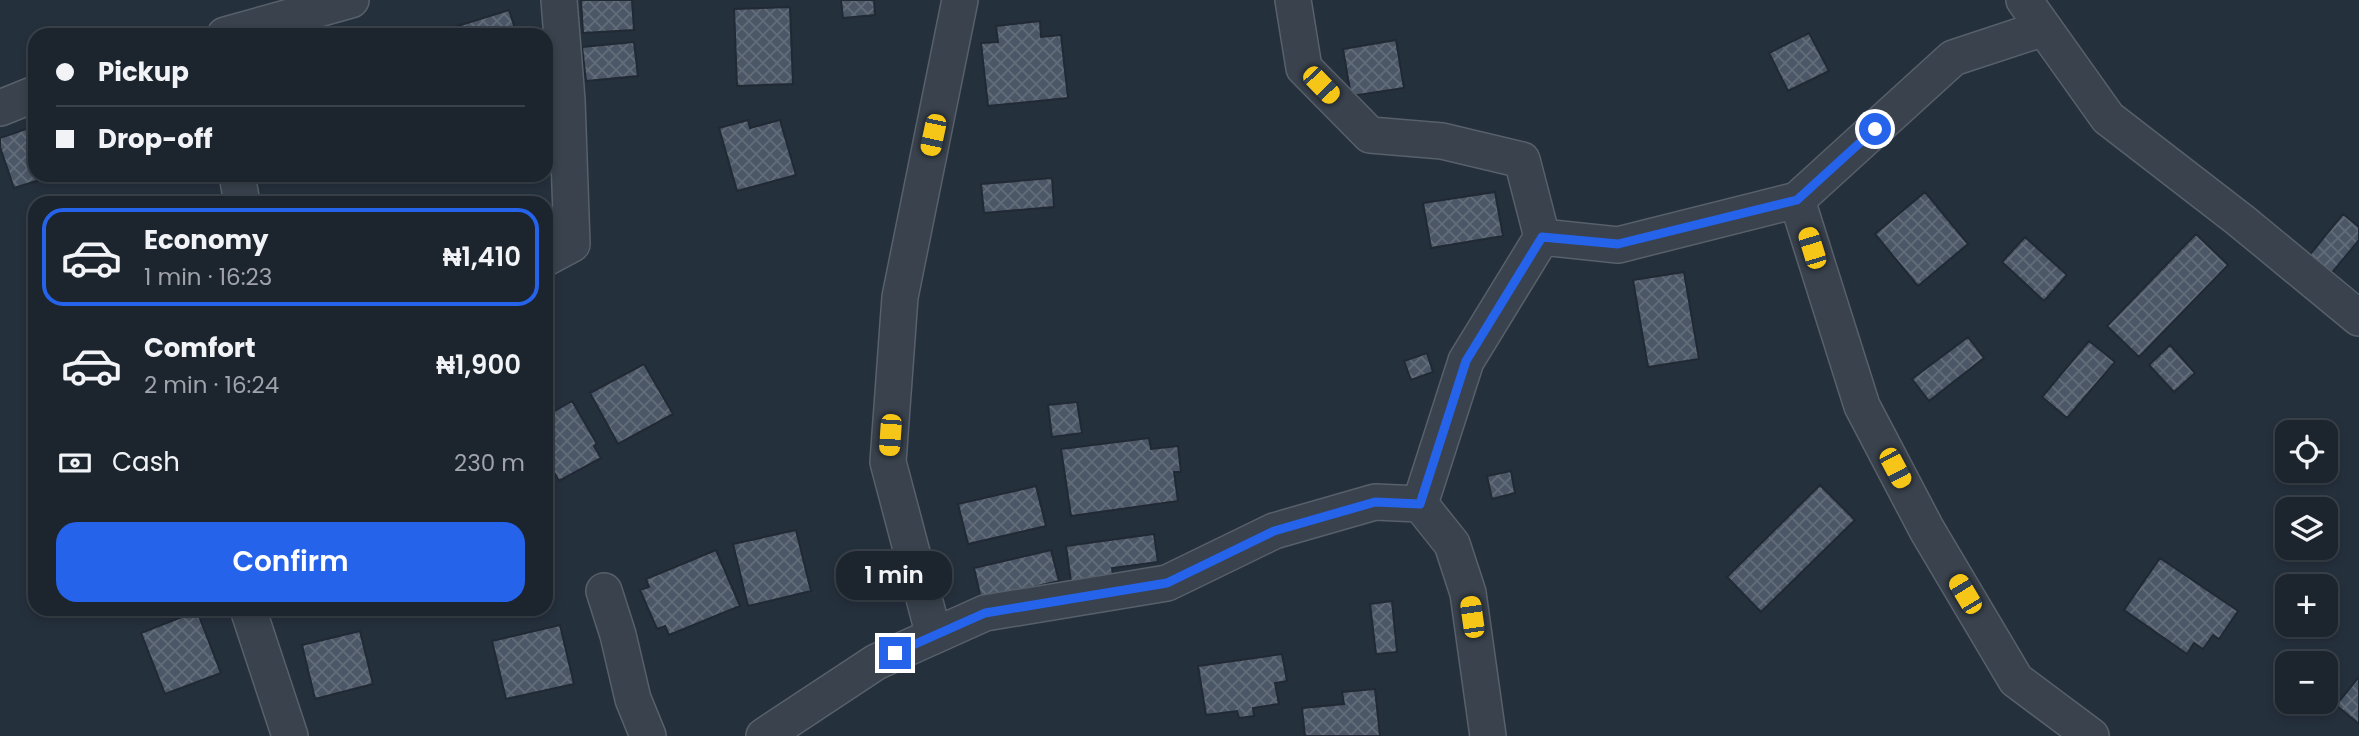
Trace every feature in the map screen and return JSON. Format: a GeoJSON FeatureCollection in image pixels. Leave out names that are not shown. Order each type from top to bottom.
{"type":"FeatureCollection","features":[{"type":"Feature","properties":{"kind":"street"},"geometry":{"type":"LineString","coordinates":[[250,28],[351,0]]}},
{"type":"Feature","properties":{"kind":"street"},"geometry":{"type":"LineString","coordinates":[[553,254],[572,244],[567,100],[559,0]]}},
{"type":"Feature","properties":{"kind":"street"},"geometry":{"type":"LineString","coordinates":[[934,636],[888,462],[900,298],[960,0]]}},
{"type":"Feature","properties":{"kind":"street"},"geometry":{"type":"LineString","coordinates":[[1293,0],[1304,68],[1370,135],[1442,141],[1522,160],[1542,237],[1466,361],[1420,504]]}},
{"type":"Feature","properties":{"kind":"street"},"geometry":{"type":"LineString","coordinates":[[1542,237],[1618,244],[1797,200],[1953,58],[2034,14],[2108,118],[2240,220],[2359,318]]}},
{"type":"Feature","properties":{"kind":"street"},"geometry":{"type":"LineString","coordinates":[[0,108],[28,97]]}},
{"type":"Feature","properties":{"kind":"street"},"geometry":{"type":"LineString","coordinates":[[1797,200],[1862,406],[1927,530],[2016,680],[2091,736]]}},
{"type":"Feature","properties":{"kind":"street"},"geometry":{"type":"LineString","coordinates":[[784,730],[876,662],[985,613],[1167,583],[1274,531],[1375,502],[1420,504],[1452,544],[1468,593],[1488,736]]}},
{"type":"Feature","properties":{"kind":"street"},"geometry":{"type":"LineString","coordinates":[[604,591],[618,635],[633,699],[648,736]]}},
{"type":"Feature","properties":{"kind":"street"},"geometry":{"type":"LineString","coordinates":[[250,616],[290,736]]}},
{"type":"Feature","properties":{"kind":"building"},"geometry":{"type":"Polygon","coordinates":[[[581,0],[632,0],[634,30],[583,33],[581,0]]]}},
{"type":"Feature","properties":{"kind":"building"},"geometry":{"type":"Polygon","coordinates":[[[841,0],[874,0],[875,15],[843,18],[841,0]]]}},
{"type":"Feature","properties":{"kind":"building"},"geometry":{"type":"Polygon","coordinates":[[[790,7],[793,84],[737,86],[734,9],[790,7]]]}},
{"type":"Feature","properties":{"kind":"building"},"geometry":{"type":"Polygon","coordinates":[[[509,10],[515,28],[451,28],[509,10]]]}},
{"type":"Feature","properties":{"kind":"building"},"geometry":{"type":"Polygon","coordinates":[[[1040,21],[1041,37],[1061,35],[1068,98],[988,106],[981,43],[998,42],[996,26],[1040,21]]]}},
{"type":"Feature","properties":{"kind":"building"},"geometry":{"type":"Polygon","coordinates":[[[1809,33],[1829,71],[1788,91],[1769,53],[1809,33]]]}},
{"type":"Feature","properties":{"kind":"building"},"geometry":{"type":"Polygon","coordinates":[[[1396,40],[1404,88],[1351,96],[1343,49],[1396,40]]]}},
{"type":"Feature","properties":{"kind":"building"},"geometry":{"type":"Polygon","coordinates":[[[634,42],[638,76],[586,81],[582,47],[634,42]]]}},
{"type":"Feature","properties":{"kind":"building"},"geometry":{"type":"Polygon","coordinates":[[[748,120],[750,128],[780,120],[796,175],[737,191],[719,128],[748,120]]]}},
{"type":"Feature","properties":{"kind":"building"},"geometry":{"type":"Polygon","coordinates":[[[28,128],[28,182],[33,182],[14,188],[0,147],[0,138],[28,128]]]}},
{"type":"Feature","properties":{"kind":"building"},"geometry":{"type":"Polygon","coordinates":[[[1052,178],[1054,207],[984,213],[981,184],[1052,178]]]}},
{"type":"Feature","properties":{"kind":"building"},"geometry":{"type":"Polygon","coordinates":[[[1495,192],[1503,236],[1431,248],[1423,203],[1495,192]]]}},
{"type":"Feature","properties":{"kind":"building"},"geometry":{"type":"Polygon","coordinates":[[[1925,192],[1968,244],[1918,286],[1875,234],[1925,192]]]}},
{"type":"Feature","properties":{"kind":"building"},"geometry":{"type":"Polygon","coordinates":[[[2343,214],[2359,227],[2359,240],[2330,275],[2308,257],[2343,214]]]}},
{"type":"Feature","properties":{"kind":"building"},"geometry":{"type":"Polygon","coordinates":[[[2196,234],[2228,265],[2139,357],[2107,326],[2196,234]]]}},
{"type":"Feature","properties":{"kind":"building"},"geometry":{"type":"Polygon","coordinates":[[[2025,237],[2067,275],[2044,301],[2002,262],[2025,237]]]}},
{"type":"Feature","properties":{"kind":"building"},"geometry":{"type":"Polygon","coordinates":[[[1684,272],[1699,359],[1648,367],[1633,280],[1684,272]]]}},
{"type":"Feature","properties":{"kind":"building"},"geometry":{"type":"Polygon","coordinates":[[[1968,337],[1984,358],[1929,401],[1912,379],[1968,337]]]}},
{"type":"Feature","properties":{"kind":"building"},"geometry":{"type":"Polygon","coordinates":[[[2089,341],[2115,362],[2067,418],[2042,397],[2089,341]]]}},
{"type":"Feature","properties":{"kind":"building"},"geometry":{"type":"Polygon","coordinates":[[[2170,345],[2195,373],[2174,392],[2149,365],[2170,345]]]}},
{"type":"Feature","properties":{"kind":"building"},"geometry":{"type":"Polygon","coordinates":[[[1427,353],[1433,372],[1411,380],[1404,361],[1427,353]]]}},
{"type":"Feature","properties":{"kind":"building"},"geometry":{"type":"Polygon","coordinates":[[[644,364],[673,414],[618,444],[590,393],[644,364]]]}},
{"type":"Feature","properties":{"kind":"building"},"geometry":{"type":"Polygon","coordinates":[[[572,401],[597,444],[594,446],[601,458],[559,481],[553,471],[553,412],[572,401]]]}},
{"type":"Feature","properties":{"kind":"building"},"geometry":{"type":"Polygon","coordinates":[[[1077,402],[1082,433],[1052,437],[1048,405],[1077,402]]]}},
{"type":"Feature","properties":{"kind":"building"},"geometry":{"type":"Polygon","coordinates":[[[1149,438],[1151,449],[1178,446],[1181,472],[1174,472],[1178,501],[1071,516],[1061,449],[1149,438]]]}},
{"type":"Feature","properties":{"kind":"building"},"geometry":{"type":"Polygon","coordinates":[[[1511,471],[1515,493],[1492,499],[1487,476],[1511,471]]]}},
{"type":"Feature","properties":{"kind":"building"},"geometry":{"type":"Polygon","coordinates":[[[1820,485],[1855,520],[1761,612],[1727,577],[1820,485]]]}},
{"type":"Feature","properties":{"kind":"building"},"geometry":{"type":"Polygon","coordinates":[[[1036,486],[1046,526],[968,544],[958,504],[1036,486]]]}},
{"type":"Feature","properties":{"kind":"building"},"geometry":{"type":"Polygon","coordinates":[[[796,530],[811,591],[748,606],[733,544],[796,530]]]}},
{"type":"Feature","properties":{"kind":"building"},"geometry":{"type":"Polygon","coordinates":[[[1154,534],[1158,562],[1112,568],[1115,584],[1072,589],[1066,546],[1154,534]]]}},
{"type":"Feature","properties":{"kind":"building"},"geometry":{"type":"Polygon","coordinates":[[[716,550],[740,606],[669,635],[665,626],[657,629],[640,590],[649,587],[646,579],[716,550]]]}},
{"type":"Feature","properties":{"kind":"building"},"geometry":{"type":"Polygon","coordinates":[[[1051,550],[1059,581],[981,599],[974,568],[1051,550]]]}},
{"type":"Feature","properties":{"kind":"building"},"geometry":{"type":"Polygon","coordinates":[[[2160,558],[2238,611],[2219,639],[2213,635],[2203,649],[2194,643],[2187,654],[2124,610],[2160,558]]]}},
{"type":"Feature","properties":{"kind":"building"},"geometry":{"type":"Polygon","coordinates":[[[1392,601],[1397,652],[1376,654],[1370,604],[1392,601]]]}},
{"type":"Feature","properties":{"kind":"building"},"geometry":{"type":"Polygon","coordinates":[[[184,616],[199,616],[221,673],[165,694],[141,633],[184,616]]]}},
{"type":"Feature","properties":{"kind":"building"},"geometry":{"type":"Polygon","coordinates":[[[560,625],[574,684],[506,699],[492,641],[560,625]]]}},
{"type":"Feature","properties":{"kind":"building"},"geometry":{"type":"Polygon","coordinates":[[[360,631],[373,684],[315,699],[302,645],[360,631]]]}},
{"type":"Feature","properties":{"kind":"building"},"geometry":{"type":"Polygon","coordinates":[[[1282,654],[1287,681],[1275,683],[1279,704],[1253,708],[1254,716],[1239,718],[1237,711],[1206,715],[1198,666],[1282,654]]]}},
{"type":"Feature","properties":{"kind":"building"},"geometry":{"type":"Polygon","coordinates":[[[2359,677],[2359,724],[2338,707],[2338,703],[2359,677]]]}},
{"type":"Feature","properties":{"kind":"building"},"geometry":{"type":"Polygon","coordinates":[[[1375,689],[1380,736],[1305,736],[1302,708],[1344,704],[1342,692],[1375,689]]]}},
{"type":"Feature","properties":{"kind":"route"},"geometry":{"type":"LineString","coordinates":[[895,653],[985,613],[1167,583],[1274,531],[1375,502],[1420,504],[1466,361],[1542,237],[1618,244],[1797,200],[1875,129]]}}]}
